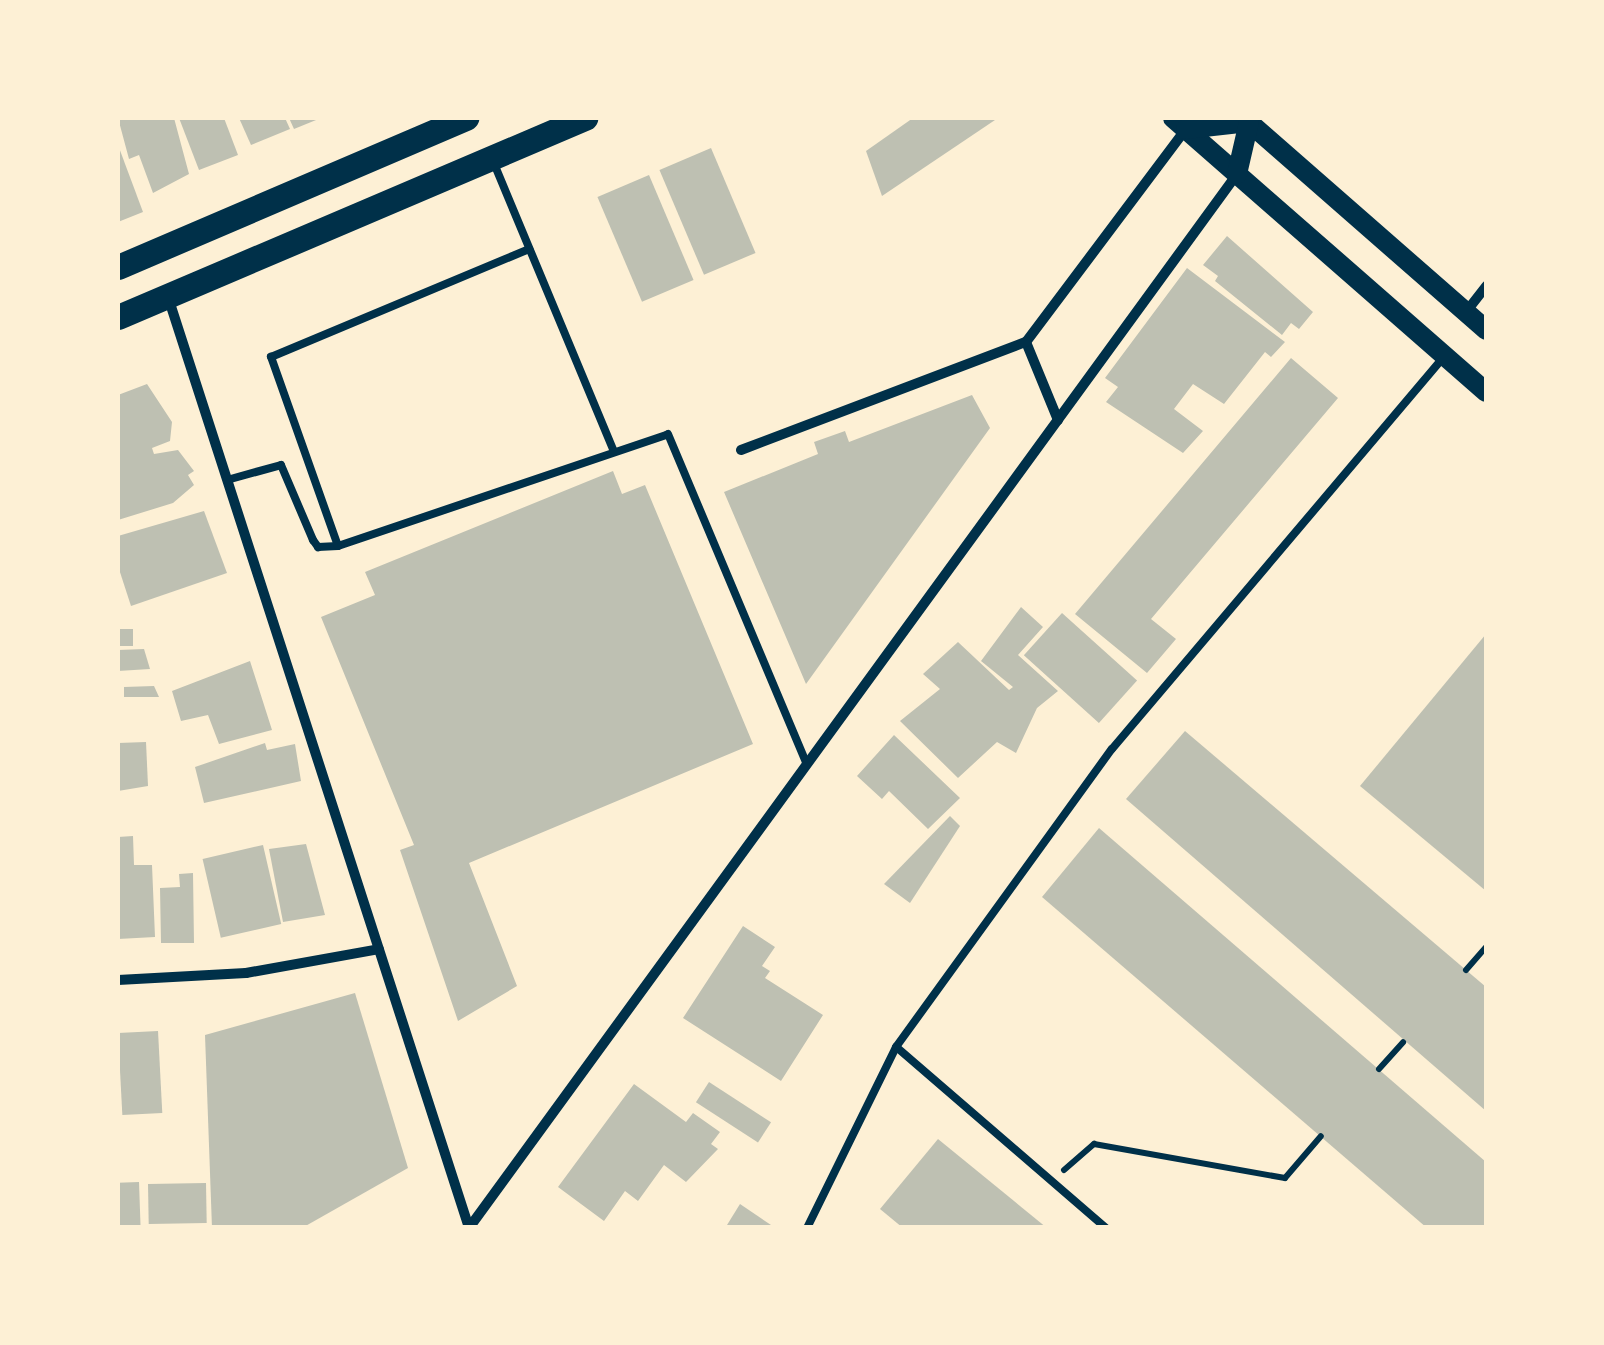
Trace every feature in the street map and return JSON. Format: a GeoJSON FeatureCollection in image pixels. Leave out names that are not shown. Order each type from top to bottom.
{"type":"FeatureCollection","features":[{"type":"Feature","properties":{"kind":"main road"},"geometry":{"type":"LineString","coordinates":[[118,267],[466,118]]}},
{"type":"Feature","properties":{"kind":"main road"},"geometry":{"type":"LineString","coordinates":[[118,317],[585,118]]}},
{"type":"Feature","properties":{"kind":"main road"},"geometry":{"type":"LineString","coordinates":[[1237,174],[1246,120]]}},
{"type":"Feature","properties":{"kind":"main road"},"geometry":{"type":"LineString","coordinates":[[1180,123],[1246,120],[1486,330]]}},
{"type":"Feature","properties":{"kind":"main road"},"geometry":{"type":"LineString","coordinates":[[1180,123],[1486,392]]}},
{"type":"Feature","properties":{"kind":"street"},"geometry":{"type":"LineString","coordinates":[[741,450],[1026,342],[1180,123]]}},
{"type":"Feature","properties":{"kind":"street"},"geometry":{"type":"LineString","coordinates":[[469,1228],[1237,174]]}},
{"type":"Feature","properties":{"kind":"street"},"geometry":{"type":"LineString","coordinates":[[1466,312],[1486,286]]}},
{"type":"Feature","properties":{"kind":"street"},"geometry":{"type":"LineString","coordinates":[[168,296],[469,1228]]}},
{"type":"Feature","properties":{"kind":"street"},"geometry":{"type":"LineString","coordinates":[[1026,342],[1058,420]]}},
{"type":"Feature","properties":{"kind":"street"},"geometry":{"type":"LineString","coordinates":[[118,980],[246,973],[378,949]]}},
{"type":"Feature","properties":{"kind":"lane"},"geometry":{"type":"LineString","coordinates":[[492,157],[614,452]]}},
{"type":"Feature","properties":{"kind":"lane"},"geometry":{"type":"LineString","coordinates":[[338,546],[271,357],[529,248]]}},
{"type":"Feature","properties":{"kind":"lane"},"geometry":{"type":"LineString","coordinates":[[807,1228],[896,1048],[1112,749],[1408,407],[1445,356]]}},
{"type":"Feature","properties":{"kind":"lane"},"geometry":{"type":"LineString","coordinates":[[227,480],[281,465],[313,540],[318,547],[338,546],[668,434],[807,764]]}},
{"type":"Feature","properties":{"kind":"lane"},"geometry":{"type":"LineString","coordinates":[[896,1048],[1106,1228]]}},
{"type":"Feature","properties":{"kind":"path"},"geometry":{"type":"LineString","coordinates":[[1466,970],[1486,947]]}},
{"type":"Feature","properties":{"kind":"path"},"geometry":{"type":"LineString","coordinates":[[1379,1069],[1403,1042]]}},
{"type":"Feature","properties":{"kind":"path"},"geometry":{"type":"LineString","coordinates":[[1052,1181],[1094,1144],[1284,1178],[1321,1136]]}},
{"type":"Feature","properties":{"kind":"building"},"geometry":{"type":"Polygon","coordinates":[[[118,118],[174,118],[189,174],[153,193],[139,155],[129,159],[118,118]]]}},
{"type":"Feature","properties":{"kind":"building"},"geometry":{"type":"Polygon","coordinates":[[[179,118],[224,118],[238,155],[199,170],[179,118]]]}},
{"type":"Feature","properties":{"kind":"building"},"geometry":{"type":"Polygon","coordinates":[[[239,118],[285,118],[290,129],[251,145],[239,118]]]}},
{"type":"Feature","properties":{"kind":"building"},"geometry":{"type":"Polygon","coordinates":[[[289,118],[321,118],[294,129],[289,118]]]}},
{"type":"Feature","properties":{"kind":"building"},"geometry":{"type":"Polygon","coordinates":[[[913,118],[998,118],[882,196],[866,151],[913,118]]]}},
{"type":"Feature","properties":{"kind":"building"},"geometry":{"type":"Polygon","coordinates":[[[118,145],[143,212],[118,222],[118,145]]]}},
{"type":"Feature","properties":{"kind":"building"},"geometry":{"type":"Polygon","coordinates":[[[711,148],[756,253],[704,275],[659,170],[711,148]]]}},
{"type":"Feature","properties":{"kind":"building"},"geometry":{"type":"Polygon","coordinates":[[[649,175],[694,280],[642,302],[597,197],[649,175]]]}},
{"type":"Feature","properties":{"kind":"building"},"geometry":{"type":"Polygon","coordinates":[[[1227,236],[1313,312],[1299,329],[1291,323],[1282,335],[1215,281],[1218,276],[1203,265],[1227,236]]]}},
{"type":"Feature","properties":{"kind":"building"},"geometry":{"type":"Polygon","coordinates":[[[1187,268],[1285,342],[1271,357],[1265,352],[1224,404],[1193,384],[1174,409],[1203,431],[1183,453],[1106,402],[1118,387],[1105,378],[1187,268]]]}},
{"type":"Feature","properties":{"kind":"building"},"geometry":{"type":"Polygon","coordinates":[[[1291,358],[1338,398],[1151,619],[1176,639],[1147,673],[1075,614],[1291,358]]]}},
{"type":"Feature","properties":{"kind":"building"},"geometry":{"type":"Polygon","coordinates":[[[147,384],[172,422],[170,441],[152,448],[154,454],[178,450],[194,471],[188,475],[194,485],[173,503],[118,520],[118,395],[147,384]]]}},
{"type":"Feature","properties":{"kind":"building"},"geometry":{"type":"Polygon","coordinates":[[[972,395],[990,428],[806,684],[724,492],[818,454],[814,442],[845,431],[849,442],[972,395]]]}},
{"type":"Feature","properties":{"kind":"building"},"geometry":{"type":"Polygon","coordinates":[[[613,471],[622,494],[645,485],[753,744],[469,863],[517,986],[458,1021],[400,850],[414,845],[321,617],[375,595],[365,572],[613,471]]]}},
{"type":"Feature","properties":{"kind":"building"},"geometry":{"type":"Polygon","coordinates":[[[204,511],[227,573],[131,606],[118,566],[118,536],[204,511]]]}},
{"type":"Feature","properties":{"kind":"building"},"geometry":{"type":"Polygon","coordinates":[[[1021,607],[1043,627],[1018,655],[1058,691],[1037,708],[1016,753],[997,742],[958,778],[900,721],[940,689],[923,674],[958,642],[1009,690],[1013,687],[981,661],[1021,607]]]}},
{"type":"Feature","properties":{"kind":"building"},"geometry":{"type":"Polygon","coordinates":[[[1062,613],[1137,681],[1099,723],[1024,655],[1062,613]]]}},
{"type":"Feature","properties":{"kind":"building"},"geometry":{"type":"Polygon","coordinates":[[[118,629],[133,629],[133,646],[118,646],[118,629]]]}},
{"type":"Feature","properties":{"kind":"building"},"geometry":{"type":"Polygon","coordinates":[[[1486,634],[1486,891],[1360,786],[1486,634]]]}},
{"type":"Feature","properties":{"kind":"building"},"geometry":{"type":"Polygon","coordinates":[[[144,649],[150,669],[118,671],[118,650],[144,649]]]}},
{"type":"Feature","properties":{"kind":"building"},"geometry":{"type":"Polygon","coordinates":[[[250,661],[272,730],[219,744],[208,715],[181,721],[172,691],[250,661]]]}},
{"type":"Feature","properties":{"kind":"building"},"geometry":{"type":"Polygon","coordinates":[[[154,686],[159,697],[124,697],[124,687],[154,686]]]}},
{"type":"Feature","properties":{"kind":"building"},"geometry":{"type":"Polygon","coordinates":[[[1185,731],[1486,987],[1486,1111],[1126,799],[1185,731]]]}},
{"type":"Feature","properties":{"kind":"building"},"geometry":{"type":"Polygon","coordinates":[[[894,735],[960,798],[928,829],[889,791],[882,799],[857,776],[894,735]]]}},
{"type":"Feature","properties":{"kind":"building"},"geometry":{"type":"Polygon","coordinates":[[[146,742],[148,786],[118,791],[118,743],[146,742]]]}},
{"type":"Feature","properties":{"kind":"building"},"geometry":{"type":"Polygon","coordinates":[[[265,743],[267,750],[295,744],[301,781],[204,803],[195,767],[265,743]]]}},
{"type":"Feature","properties":{"kind":"building"},"geometry":{"type":"Polygon","coordinates":[[[950,816],[960,826],[910,903],[884,884],[950,816]]]}},
{"type":"Feature","properties":{"kind":"building"},"geometry":{"type":"Polygon","coordinates":[[[1099,828],[1486,1162],[1486,1228],[1427,1228],[1042,897],[1099,828]]]}},
{"type":"Feature","properties":{"kind":"building"},"geometry":{"type":"Polygon","coordinates":[[[133,836],[134,865],[152,865],[155,937],[118,939],[118,837],[133,836]]]}},
{"type":"Feature","properties":{"kind":"building"},"geometry":{"type":"Polygon","coordinates":[[[306,844],[325,915],[283,922],[269,849],[306,844]]]}},
{"type":"Feature","properties":{"kind":"building"},"geometry":{"type":"Polygon","coordinates":[[[263,845],[281,924],[221,938],[203,859],[263,845]]]}},
{"type":"Feature","properties":{"kind":"building"},"geometry":{"type":"Polygon","coordinates":[[[193,873],[194,943],[161,943],[160,888],[180,887],[179,874],[193,873]]]}},
{"type":"Feature","properties":{"kind":"building"},"geometry":{"type":"Polygon","coordinates":[[[743,926],[775,947],[762,966],[770,971],[765,978],[823,1015],[781,1081],[683,1018],[743,926]]]}},
{"type":"Feature","properties":{"kind":"building"},"geometry":{"type":"Polygon","coordinates":[[[355,993],[408,1168],[302,1228],[212,1228],[205,1035],[355,993]]]}},
{"type":"Feature","properties":{"kind":"building"},"geometry":{"type":"Polygon","coordinates":[[[158,1031],[162,1113],[122,1115],[118,1033],[158,1031]]]}},
{"type":"Feature","properties":{"kind":"building"},"geometry":{"type":"Polygon","coordinates":[[[709,1082],[771,1122],[758,1142],[696,1102],[709,1082]]]}},
{"type":"Feature","properties":{"kind":"building"},"geometry":{"type":"Polygon","coordinates":[[[634,1084],[686,1122],[693,1113],[720,1132],[711,1144],[718,1149],[686,1182],[664,1165],[638,1201],[625,1191],[604,1221],[558,1187],[634,1084]]]}},
{"type":"Feature","properties":{"kind":"building"},"geometry":{"type":"Polygon","coordinates":[[[938,1139],[1047,1228],[903,1228],[880,1209],[938,1139]]]}},
{"type":"Feature","properties":{"kind":"building"},"geometry":{"type":"Polygon","coordinates":[[[139,1182],[141,1228],[120,1228],[118,1183],[139,1182]]]}},
{"type":"Feature","properties":{"kind":"building"},"geometry":{"type":"Polygon","coordinates":[[[206,1183],[207,1223],[149,1224],[148,1184],[206,1183]]]}},
{"type":"Feature","properties":{"kind":"building"},"geometry":{"type":"Polygon","coordinates":[[[740,1204],[771,1225],[770,1228],[727,1225],[740,1204]]]}}]}
